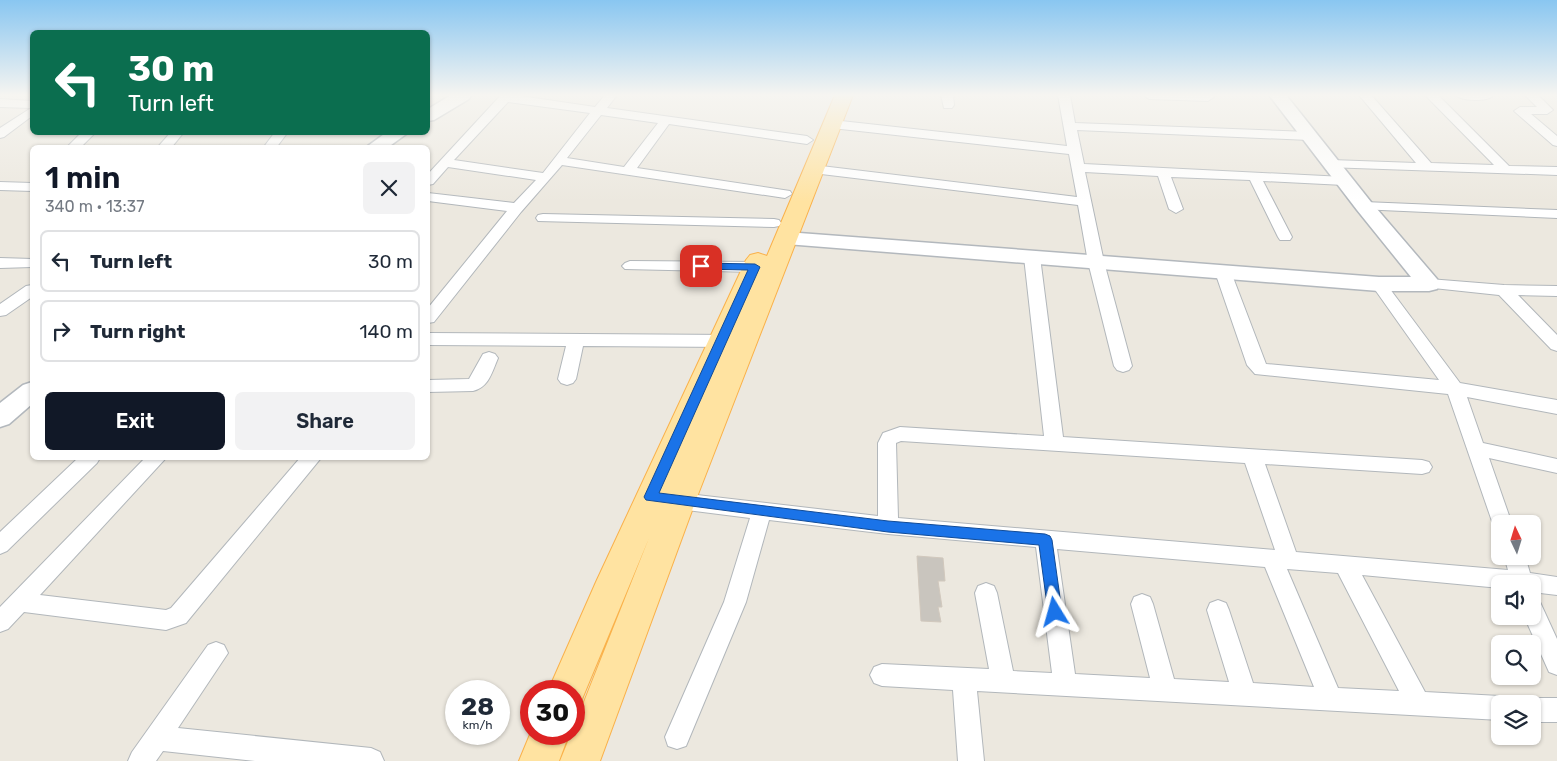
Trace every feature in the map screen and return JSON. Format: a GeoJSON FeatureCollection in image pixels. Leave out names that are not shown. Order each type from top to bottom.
{"type":"FeatureCollection","features":[{"type":"Feature","properties":{"kind":"main road"},"geometry":{"type":"LineString","coordinates":[[580,761],[680,502],[733,341],[755,267],[780,231],[785,194],[811,131]]}},
{"type":"Feature","properties":{"kind":"main road"},"geometry":{"type":"LineString","coordinates":[[572,680],[612,582],[651,497],[733,341],[780,231],[813,169],[829,131]]}},
{"type":"Feature","properties":{"kind":"main road"},"geometry":{"type":"LineString","coordinates":[[539,761],[546,745]]}},
{"type":"Feature","properties":{"kind":"street"},"geometry":{"type":"LineString","coordinates":[[430,178],[438,165],[473,131]]}},
{"type":"Feature","properties":{"kind":"street"},"geometry":{"type":"LineString","coordinates":[[430,316],[583,131]]}},
{"type":"Feature","properties":{"kind":"street"},"geometry":{"type":"LineString","coordinates":[[628,171],[658,131]]}},
{"type":"Feature","properties":{"kind":"street"},"geometry":{"type":"LineString","coordinates":[[740,131],[807,140]]}},
{"type":"Feature","properties":{"kind":"street"},"geometry":{"type":"LineString","coordinates":[[891,131],[1075,151]]}},
{"type":"Feature","properties":{"kind":"street"},"geometry":{"type":"LineString","coordinates":[[1071,131],[1096,262],[1123,366]]}},
{"type":"Feature","properties":{"kind":"street"},"geometry":{"type":"LineString","coordinates":[[1172,131],[1300,136]]}},
{"type":"Feature","properties":{"kind":"street"},"geometry":{"type":"LineString","coordinates":[[1297,131],[1334,176],[1364,206],[1424,284]]}},
{"type":"Feature","properties":{"kind":"street"},"geometry":{"type":"LineString","coordinates":[[1396,131],[1427,166]]}},
{"type":"Feature","properties":{"kind":"street"},"geometry":{"type":"LineString","coordinates":[[1467,131],[1505,169]]}},
{"type":"Feature","properties":{"kind":"street"},"geometry":{"type":"LineString","coordinates":[[1543,131],[1557,142]]}},
{"type":"Feature","properties":{"kind":"street"},"geometry":{"type":"LineString","coordinates":[[75,145],[87,135]]}},
{"type":"Feature","properties":{"kind":"street"},"geometry":{"type":"LineString","coordinates":[[166,145],[175,135]]}},
{"type":"Feature","properties":{"kind":"street"},"geometry":{"type":"LineString","coordinates":[[271,145],[280,135]]}},
{"type":"Feature","properties":{"kind":"street"},"geometry":{"type":"LineString","coordinates":[[379,145],[395,135]]}},
{"type":"Feature","properties":{"kind":"street"},"geometry":{"type":"LineString","coordinates":[[558,161],[785,194]]}},
{"type":"Feature","properties":{"kind":"street"},"geometry":{"type":"LineString","coordinates":[[438,165],[546,177]]}},
{"type":"Feature","properties":{"kind":"street"},"geometry":{"type":"LineString","coordinates":[[1078,168],[1254,176],[1334,176],[1427,166],[1557,171]]}},
{"type":"Feature","properties":{"kind":"street"},"geometry":{"type":"LineString","coordinates":[[813,169],[1084,202]]}},
{"type":"Feature","properties":{"kind":"street"},"geometry":{"type":"LineString","coordinates":[[1163,172],[1176,209]]}},
{"type":"Feature","properties":{"kind":"street"},"geometry":{"type":"LineString","coordinates":[[1254,176],[1285,237]]}},
{"type":"Feature","properties":{"kind":"street"},"geometry":{"type":"LineString","coordinates":[[0,186],[30,185]]}},
{"type":"Feature","properties":{"kind":"street"},"geometry":{"type":"LineString","coordinates":[[430,197],[516,209]]}},
{"type":"Feature","properties":{"kind":"street"},"geometry":{"type":"LineString","coordinates":[[1364,206],[1557,214]]}},
{"type":"Feature","properties":{"kind":"street"},"geometry":{"type":"LineString","coordinates":[[544,218],[780,231],[1032,257],[1388,284],[1557,291]]}},
{"type":"Feature","properties":{"kind":"street"},"geometry":{"type":"LineString","coordinates":[[1032,257],[1054,444]]}},
{"type":"Feature","properties":{"kind":"street"},"geometry":{"type":"LineString","coordinates":[[0,263],[30,263]]}},
{"type":"Feature","properties":{"kind":"street"},"geometry":{"type":"LineString","coordinates":[[630,266],[755,267]]}},
{"type":"Feature","properties":{"kind":"street"},"geometry":{"type":"LineString","coordinates":[[1223,272],[1256,365],[1261,370],[1418,384],[1557,407]]}},
{"type":"Feature","properties":{"kind":"street"},"geometry":{"type":"LineString","coordinates":[[1388,284],[1450,388],[1475,448],[1499,515]]}},
{"type":"Feature","properties":{"kind":"street"},"geometry":{"type":"LineString","coordinates":[[1504,290],[1557,345]]}},
{"type":"Feature","properties":{"kind":"street"},"geometry":{"type":"LineString","coordinates":[[0,311],[30,291]]}},
{"type":"Feature","properties":{"kind":"street"},"geometry":{"type":"LineString","coordinates":[[430,339],[733,341]]}},
{"type":"Feature","properties":{"kind":"street"},"geometry":{"type":"LineString","coordinates":[[567,379],[576,340]]}},
{"type":"Feature","properties":{"kind":"street"},"geometry":{"type":"LineString","coordinates":[[430,386],[473,385],[479,380],[489,358]]}},
{"type":"Feature","properties":{"kind":"street"},"geometry":{"type":"LineString","coordinates":[[0,417],[30,393]]}},
{"type":"Feature","properties":{"kind":"street"},"geometry":{"type":"LineString","coordinates":[[888,526],[887,442],[894,435],[1422,467]]}},
{"type":"Feature","properties":{"kind":"street"},"geometry":{"type":"LineString","coordinates":[[1475,448],[1557,466]]}},
{"type":"Feature","properties":{"kind":"street"},"geometry":{"type":"LineString","coordinates":[[1252,456],[1280,559],[1331,699]]}},
{"type":"Feature","properties":{"kind":"street"},"geometry":{"type":"LineString","coordinates":[[0,545],[88,460]]}},
{"type":"Feature","properties":{"kind":"street"},"geometry":{"type":"LineString","coordinates":[[0,622],[154,460]]}},
{"type":"Feature","properties":{"kind":"street"},"geometry":{"type":"LineString","coordinates":[[19,602],[166,620],[178,616],[309,460]]}},
{"type":"Feature","properties":{"kind":"street"},"geometry":{"type":"LineString","coordinates":[[651,497],[888,526],[1491,578]]}},
{"type":"Feature","properties":{"kind":"street"},"geometry":{"type":"LineString","coordinates":[[678,737],[735,602],[762,511]]}},
{"type":"Feature","properties":{"kind":"street"},"geometry":{"type":"LineString","coordinates":[[1045,540],[1065,685]]}},
{"type":"Feature","properties":{"kind":"street"},"geometry":{"type":"LineString","coordinates":[[1345,565],[1418,704]]}},
{"type":"Feature","properties":{"kind":"street"},"geometry":{"type":"LineString","coordinates":[[1541,584],[1557,586]]}},
{"type":"Feature","properties":{"kind":"street"},"geometry":{"type":"LineString","coordinates":[[986,593],[1003,681]]}},
{"type":"Feature","properties":{"kind":"street"},"geometry":{"type":"LineString","coordinates":[[1142,604],[1165,690]]}},
{"type":"Feature","properties":{"kind":"street"},"geometry":{"type":"LineString","coordinates":[[1218,610],[1245,694]]}},
{"type":"Feature","properties":{"kind":"street"},"geometry":{"type":"LineString","coordinates":[[1539,625],[1557,664]]}},
{"type":"Feature","properties":{"kind":"street"},"geometry":{"type":"LineString","coordinates":[[142,761],[216,653]]}},
{"type":"Feature","properties":{"kind":"street"},"geometry":{"type":"LineString","coordinates":[[882,675],[1491,708]]}},
{"type":"Feature","properties":{"kind":"street"},"geometry":{"type":"LineString","coordinates":[[964,679],[971,761]]}},
{"type":"Feature","properties":{"kind":"street"},"geometry":{"type":"LineString","coordinates":[[157,738],[371,761]]}},
{"type":"Feature","properties":{"kind":"building"},"geometry":{"type":"Polygon","coordinates":[[[917,556],[943,558],[945,581],[938,581],[942,607],[938,607],[941,622],[921,621],[917,556]]]}},
{"type":"Feature","properties":{"kind":"route"},"geometry":{"type":"LineString","coordinates":[[701,266],[755,267],[651,497],[888,526],[1045,540],[1055,612]]}}]}
